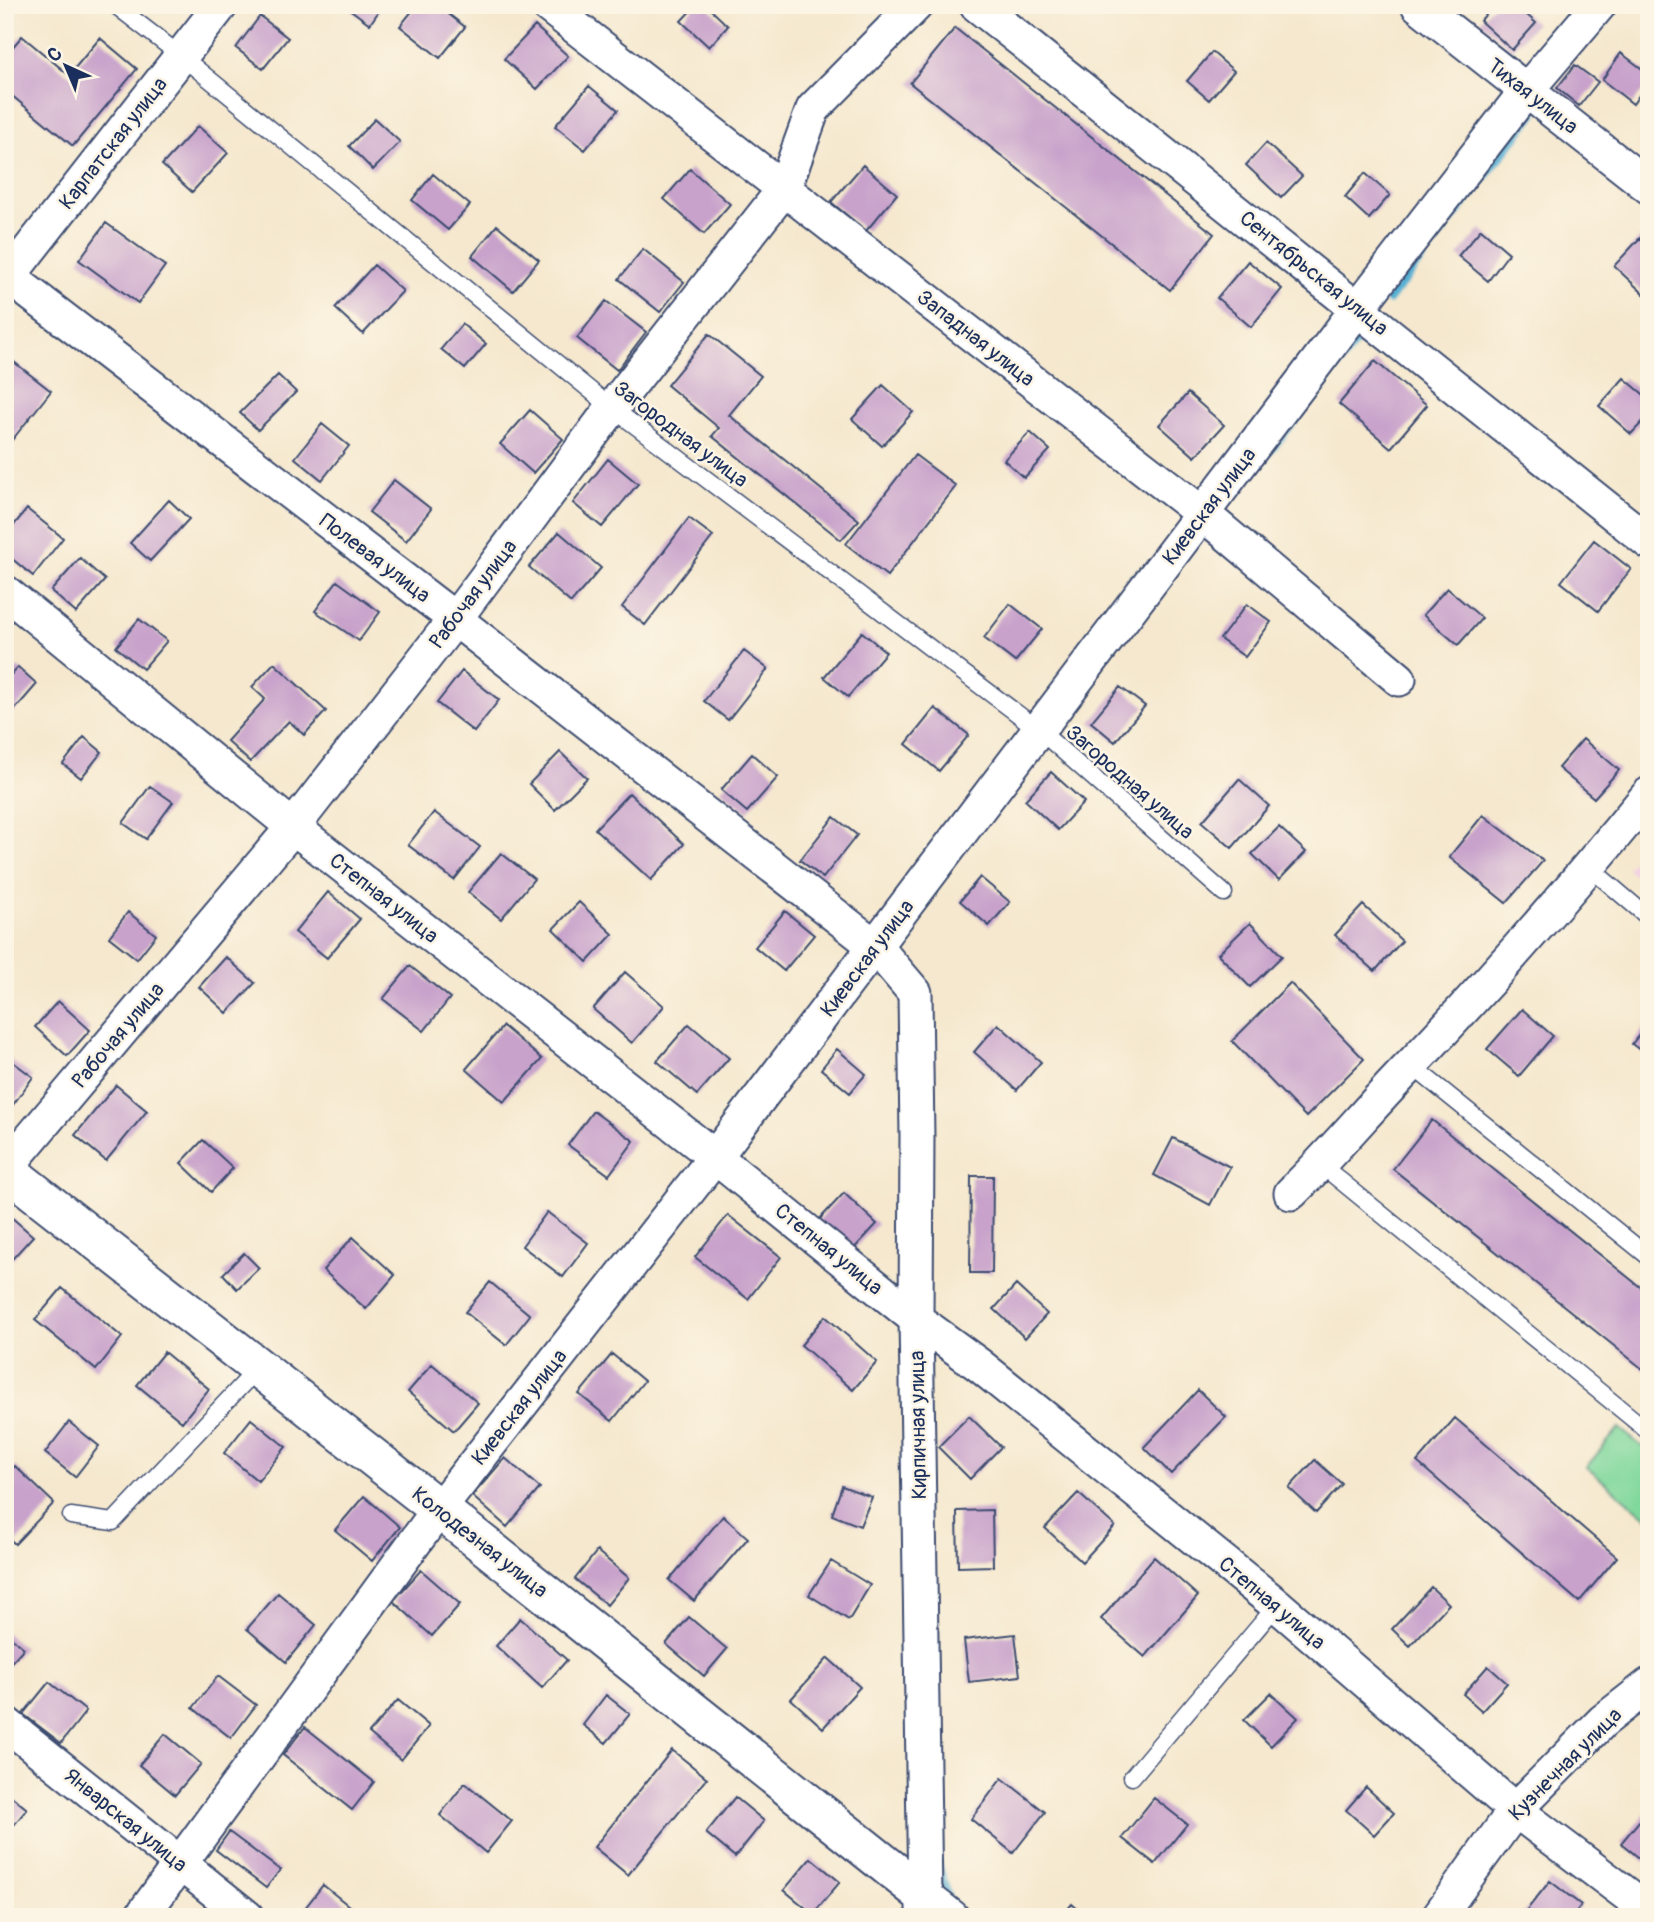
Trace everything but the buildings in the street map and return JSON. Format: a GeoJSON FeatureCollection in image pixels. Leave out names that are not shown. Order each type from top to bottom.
{"type":"FeatureCollection","features":[{"type":"Feature","properties":{"kind":"street","name":"Карпатская улица"},"geometry":{"type":"LineString","coordinates":[[6,277],[220,5]]}},
{"type":"Feature","properties":{"kind":"street","name":"Западная улица"},"geometry":{"type":"LineString","coordinates":[[547,5],[1203,514],[1399,679]]}},
{"type":"Feature","properties":{"kind":"street","name":"Рабочая улица"},"geometry":{"type":"LineString","coordinates":[[5,1169],[293,827],[455,619],[612,408],[784,189],[813,109],[916,5]]}},
{"type":"Feature","properties":{"kind":"street","name":"Сентябрьская улица"},"geometry":{"type":"LineString","coordinates":[[977,5],[1649,542]]}},
{"type":"Feature","properties":{"kind":"street","name":"Тихая улица"},"geometry":{"type":"LineString","coordinates":[[1418,5],[1649,187]]}},
{"type":"Feature","properties":{"kind":"street","name":"Киевская улица"},"geometry":{"type":"LineString","coordinates":[[141,1917],[439,1509],[876,947],[1526,91],[1599,5]]}},
{"type":"Feature","properties":{"kind":"street","name":"Полевая улица"},"geometry":{"type":"LineString","coordinates":[[6,277],[455,619],[876,947]]}},
{"type":"Feature","properties":{"kind":"street","name":"Степная улица"},"geometry":{"type":"LineString","coordinates":[[5,592],[293,827],[715,1157],[916,1319],[979,1365],[1278,1605],[1515,1810],[1649,1911]]}},
{"type":"Feature","properties":{"kind":"street"},"geometry":{"type":"LineString","coordinates":[[1291,1193],[1444,1033],[1649,794]]}},
{"type":"Feature","properties":{"kind":"street","name":"Кирпичная улица"},"geometry":{"type":"LineString","coordinates":[[876,947],[915,993],[918,1137],[916,1319],[934,1910]]}},
{"type":"Feature","properties":{"kind":"street","name":"Колодезная улица"},"geometry":{"type":"LineString","coordinates":[[5,1169],[439,1509],[934,1910]]}},
{"type":"Feature","properties":{"kind":"street","name":"Кузнечная улица"},"geometry":{"type":"LineString","coordinates":[[1438,1917],[1515,1810],[1603,1721],[1649,1685]]}},
{"type":"Feature","properties":{"kind":"street","name":"Январская улица"},"geometry":{"type":"LineString","coordinates":[[5,1723],[247,1917]]}},
{"type":"Feature","properties":{"kind":"lane","name":"Загородная улица"},"geometry":{"type":"LineString","coordinates":[[115,5],[612,408],[1040,730],[1224,893]]}},
{"type":"Feature","properties":{"kind":"lane"},"geometry":{"type":"LineString","coordinates":[[1589,867],[1649,918]]}},
{"type":"Feature","properties":{"kind":"lane"},"geometry":{"type":"LineString","coordinates":[[1411,1065],[1649,1258]]}},
{"type":"Feature","properties":{"kind":"lane"},"geometry":{"type":"LineString","coordinates":[[1320,1164],[1649,1432]]}},
{"type":"Feature","properties":{"kind":"lane"},"geometry":{"type":"LineString","coordinates":[[71,1516],[113,1522],[258,1368]]}},
{"type":"Feature","properties":{"kind":"lane"},"geometry":{"type":"LineString","coordinates":[[1132,1777],[1278,1605]]}},
{"type":"Feature","properties":{"kind":"shaded area"},"geometry":{"type":"Polygon","coordinates":[[[1649,840],[1649,886],[1627,869],[1649,840]]]}},
{"type":"Feature","properties":{"kind":"green space"},"geometry":{"type":"Polygon","coordinates":[[[1619,1428],[1649,1452],[1649,1519],[1586,1467],[1619,1428]]]}},
{"type":"Feature","properties":{"kind":"waterway"},"geometry":{"type":"LineString","coordinates":[[1389,300],[1534,113]]}},
{"type":"Feature","properties":{"kind":"waterway"},"geometry":{"type":"LineString","coordinates":[[1267,455],[1356,341]]}},
{"type":"Feature","properties":{"kind":"waterway"},"geometry":{"type":"LineString","coordinates":[[938,1864],[947,1895]]}}]}
